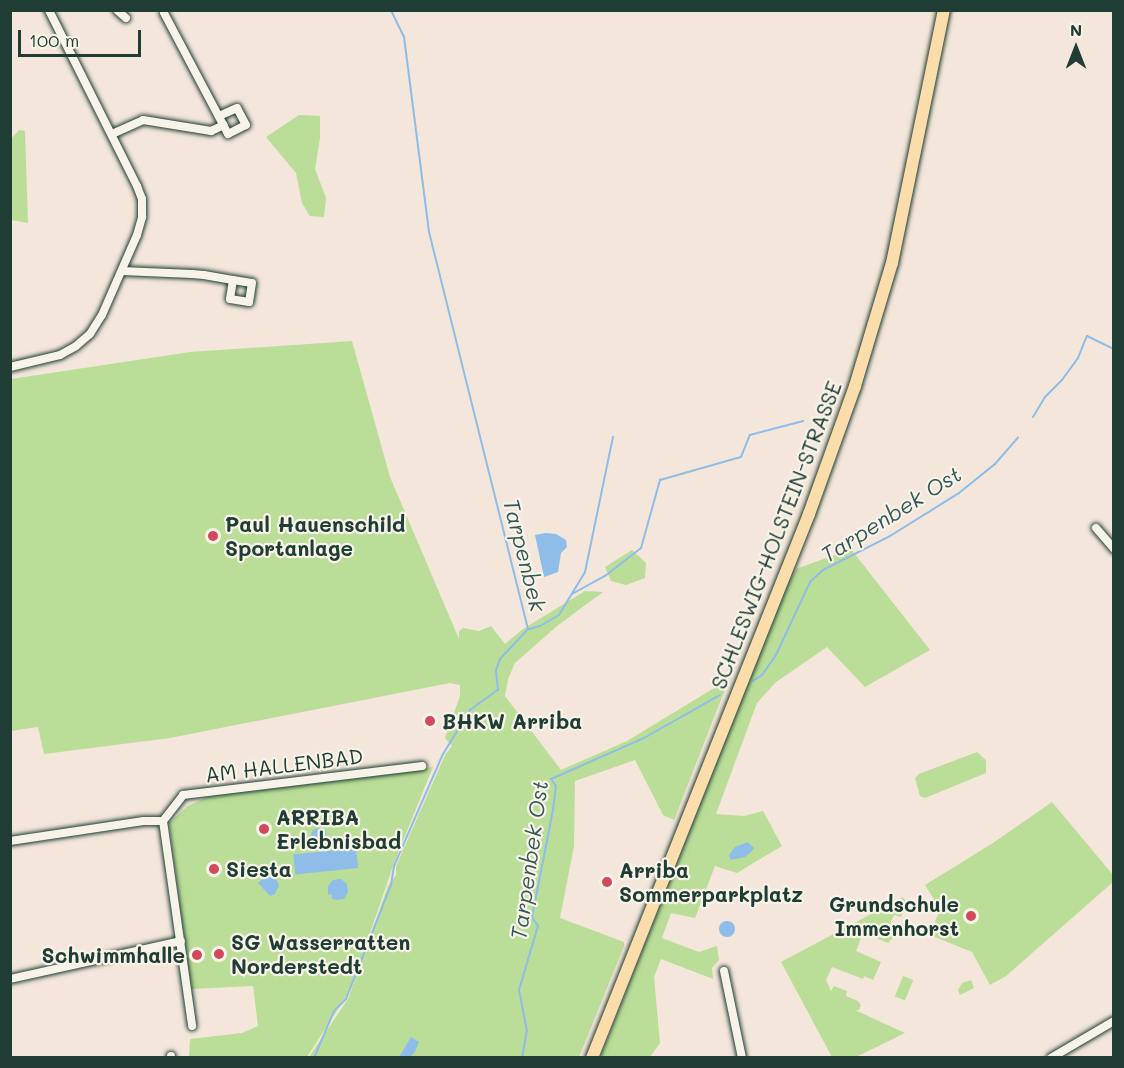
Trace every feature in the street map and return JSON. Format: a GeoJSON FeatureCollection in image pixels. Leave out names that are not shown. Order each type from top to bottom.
{"type":"FeatureCollection","features":[{"type":"Feature","properties":{"kind":"main road","name":"SCHLESWIG-HOLSTEIN-STRASSE"},"geometry":{"type":"LineString","coordinates":[[592,1058],[808,514],[855,386],[892,263],[944,10]]}},
{"type":"Feature","properties":{"kind":"street"},"geometry":{"type":"LineString","coordinates":[[10,367],[60,355],[84,341],[100,319],[140,228],[142,207],[137,186],[49,10]]}},
{"type":"Feature","properties":{"kind":"street"},"geometry":{"type":"LineString","coordinates":[[117,10],[126,18]]}},
{"type":"Feature","properties":{"kind":"street"},"geometry":{"type":"LineString","coordinates":[[164,13],[228,134],[246,125],[237,108],[219,116]]}},
{"type":"Feature","properties":{"kind":"street"},"geometry":{"type":"LineString","coordinates":[[112,134],[143,120],[211,131],[224,125]]}},
{"type":"Feature","properties":{"kind":"street"},"geometry":{"type":"LineString","coordinates":[[122,271],[192,274],[233,280]]}},
{"type":"Feature","properties":{"kind":"street"},"geometry":{"type":"LineString","coordinates":[[1096,528],[1113,549]]}},
{"type":"Feature","properties":{"kind":"street","name":"AM HALLENBAD"},"geometry":{"type":"LineString","coordinates":[[163,821],[183,795],[423,766]]}},
{"type":"Feature","properties":{"kind":"street"},"geometry":{"type":"LineString","coordinates":[[10,841],[144,821],[163,821],[192,1026]]}},
{"type":"Feature","properties":{"kind":"street"},"geometry":{"type":"LineString","coordinates":[[10,979],[181,941]]}},
{"type":"Feature","properties":{"kind":"street"},"geometry":{"type":"LineString","coordinates":[[724,971],[742,1058]]}},
{"type":"Feature","properties":{"kind":"street"},"geometry":{"type":"LineString","coordinates":[[1051,1058],[1064,1054],[1113,1021]]}},
{"type":"Feature","properties":{"kind":"green space"},"geometry":{"type":"Polygon","coordinates":[[[299,115],[320,116],[320,138],[315,169],[326,198],[324,217],[310,216],[302,203],[296,173],[266,137],[299,115]]]}},
{"type":"Feature","properties":{"kind":"green space"},"geometry":{"type":"Polygon","coordinates":[[[19,130],[25,131],[28,223],[11,220],[11,139],[19,130]]]}},
{"type":"Feature","properties":{"kind":"green space","name":"Paul Hauenschild Sportanlage"},"geometry":{"type":"Polygon","coordinates":[[[352,341],[390,477],[459,639],[459,631],[463,628],[479,631],[491,626],[505,644],[523,629],[585,591],[603,592],[557,626],[515,663],[508,679],[505,696],[561,770],[627,741],[729,679],[674,820],[663,815],[635,760],[575,781],[574,846],[560,918],[624,942],[579,1057],[410,1057],[411,1038],[399,1057],[309,1057],[348,999],[388,886],[396,875],[396,866],[445,755],[452,746],[445,738],[460,696],[460,685],[450,683],[170,738],[44,754],[38,727],[11,731],[11,379],[190,352],[352,341]]]}},
{"type":"Feature","properties":{"kind":"green space"},"geometry":{"type":"Polygon","coordinates":[[[851,549],[930,650],[865,687],[827,647],[776,682],[757,703],[716,814],[744,816],[763,811],[782,846],[737,873],[715,866],[695,918],[671,913],[662,938],[699,952],[717,946],[719,960],[712,968],[713,979],[661,959],[654,977],[660,1043],[650,1057],[600,1058],[787,585],[796,569],[851,549]]]}},
{"type":"Feature","properties":{"kind":"green space"},"geometry":{"type":"Polygon","coordinates":[[[632,550],[646,563],[645,578],[626,585],[611,581],[605,567],[632,550]]]}},
{"type":"Feature","properties":{"kind":"green space"},"geometry":{"type":"Polygon","coordinates":[[[977,752],[986,760],[986,773],[925,798],[920,796],[915,778],[919,774],[977,752]]]}},
{"type":"Feature","properties":{"kind":"green space","name":"ARRIBA Erlebnisbad"},"geometry":{"type":"Polygon","coordinates":[[[433,767],[394,863],[351,989],[307,1057],[189,1057],[190,1039],[242,1033],[258,1026],[253,986],[191,989],[169,823],[188,806],[209,796],[433,767]]]}},
{"type":"Feature","properties":{"kind":"green space"},"geometry":{"type":"Polygon","coordinates":[[[1052,802],[1113,875],[1113,882],[1006,976],[990,985],[972,952],[930,935],[940,909],[925,885],[993,843],[1052,802]]]}},
{"type":"Feature","properties":{"kind":"green space"},"geometry":{"type":"Polygon","coordinates":[[[903,897],[907,903],[901,917],[894,915],[890,924],[897,927],[892,939],[888,943],[863,933],[856,951],[881,962],[873,980],[864,976],[863,979],[832,967],[826,980],[831,991],[834,986],[847,991],[846,996],[858,1001],[861,1005],[859,1010],[855,1010],[905,1033],[856,1057],[832,1057],[781,962],[903,897]]]}},
{"type":"Feature","properties":{"kind":"green space"},"geometry":{"type":"Polygon","coordinates":[[[903,976],[913,980],[905,1001],[895,996],[903,976]]]}},
{"type":"Feature","properties":{"kind":"green space"},"geometry":{"type":"Polygon","coordinates":[[[971,980],[974,988],[960,995],[958,990],[962,983],[971,980]]]}},
{"type":"Feature","properties":{"kind":"water"},"geometry":{"type":"Polygon","coordinates":[[[556,534],[566,540],[567,547],[561,553],[558,572],[544,577],[535,535],[556,534]]]}},
{"type":"Feature","properties":{"kind":"water"},"geometry":{"type":"Polygon","coordinates":[[[316,828],[322,828],[327,836],[325,842],[316,844],[311,839],[311,833],[316,828]]]}},
{"type":"Feature","properties":{"kind":"water"},"geometry":{"type":"Polygon","coordinates":[[[748,842],[754,848],[751,852],[745,857],[731,860],[729,855],[735,847],[748,842]]]}},
{"type":"Feature","properties":{"kind":"water"},"geometry":{"type":"Polygon","coordinates":[[[356,848],[358,868],[295,874],[293,855],[356,848]]]}},
{"type":"Feature","properties":{"kind":"water"},"geometry":{"type":"Polygon","coordinates":[[[272,871],[279,885],[275,894],[270,896],[258,883],[272,871]]]}},
{"type":"Feature","properties":{"kind":"water"},"geometry":{"type":"Polygon","coordinates":[[[341,879],[347,884],[348,892],[344,899],[332,899],[331,894],[328,895],[328,886],[333,880],[341,879]]]}},
{"type":"Feature","properties":{"kind":"water"},"geometry":{"type":"Polygon","coordinates":[[[727,921],[733,923],[735,929],[733,935],[727,937],[721,935],[719,929],[721,923],[727,921]]]}},
{"type":"Feature","properties":{"kind":"water"},"geometry":{"type":"Polygon","coordinates":[[[411,1037],[419,1042],[415,1052],[410,1057],[399,1057],[411,1037]]]}},
{"type":"Feature","properties":{"kind":"waterway","name":"Tarpenbek"},"geometry":{"type":"LineString","coordinates":[[314,1058],[334,1011],[346,999],[391,885],[394,866],[443,754],[470,710],[498,690],[496,670],[500,659],[528,629],[429,232],[404,37],[391,10]]}},
{"type":"Feature","properties":{"kind":"waterway","name":"Tarpenbek Ost"},"geometry":{"type":"LineString","coordinates":[[1033,417],[1045,397],[1062,380],[1078,358],[1087,336],[1114,349]]}},
{"type":"Feature","properties":{"kind":"waterway"},"geometry":{"type":"LineString","coordinates":[[572,594],[605,576],[641,548],[660,480],[741,457],[750,435],[803,421]]}},
{"type":"Feature","properties":{"kind":"waterway"},"geometry":{"type":"LineString","coordinates":[[529,629],[540,626],[559,615],[585,572],[613,437]]}},
{"type":"Feature","properties":{"kind":"waterway","name":"Tarpenbek Ost"},"geometry":{"type":"LineString","coordinates":[[753,681],[762,675],[776,655],[810,582],[823,570],[890,536],[959,493],[995,464],[1018,438]]}},
{"type":"Feature","properties":{"kind":"waterway","name":"Tarpenbek Ost"},"geometry":{"type":"LineString","coordinates":[[522,1058],[527,1031],[519,990],[538,926],[532,917],[553,810],[556,786],[551,779],[644,738],[720,695]]}},
{"type":"Feature","properties":{"kind":"place","name":"Paul Hauenschild Sportanlage"},"geometry":{"type":"Point","coordinates":[213,536]}},
{"type":"Feature","properties":{"kind":"place","name":"BHKW Arriba"},"geometry":{"type":"Point","coordinates":[430,721]}},
{"type":"Feature","properties":{"kind":"place","name":"ARRIBA Erlebnisbad"},"geometry":{"type":"Point","coordinates":[264,829]}},
{"type":"Feature","properties":{"kind":"place","name":"Siesta"},"geometry":{"type":"Point","coordinates":[214,869]}},
{"type":"Feature","properties":{"kind":"place","name":"Arriba Sommerparkplatz"},"geometry":{"type":"Point","coordinates":[607,882]}},
{"type":"Feature","properties":{"kind":"place","name":"Grundschule Immenhorst"},"geometry":{"type":"Point","coordinates":[971,916]}},
{"type":"Feature","properties":{"kind":"place","name":"SG Wasserratten Norderstedt"},"geometry":{"type":"Point","coordinates":[219,954]}},
{"type":"Feature","properties":{"kind":"place","name":"Schwimmhalle"},"geometry":{"type":"Point","coordinates":[197,955]}}]}
